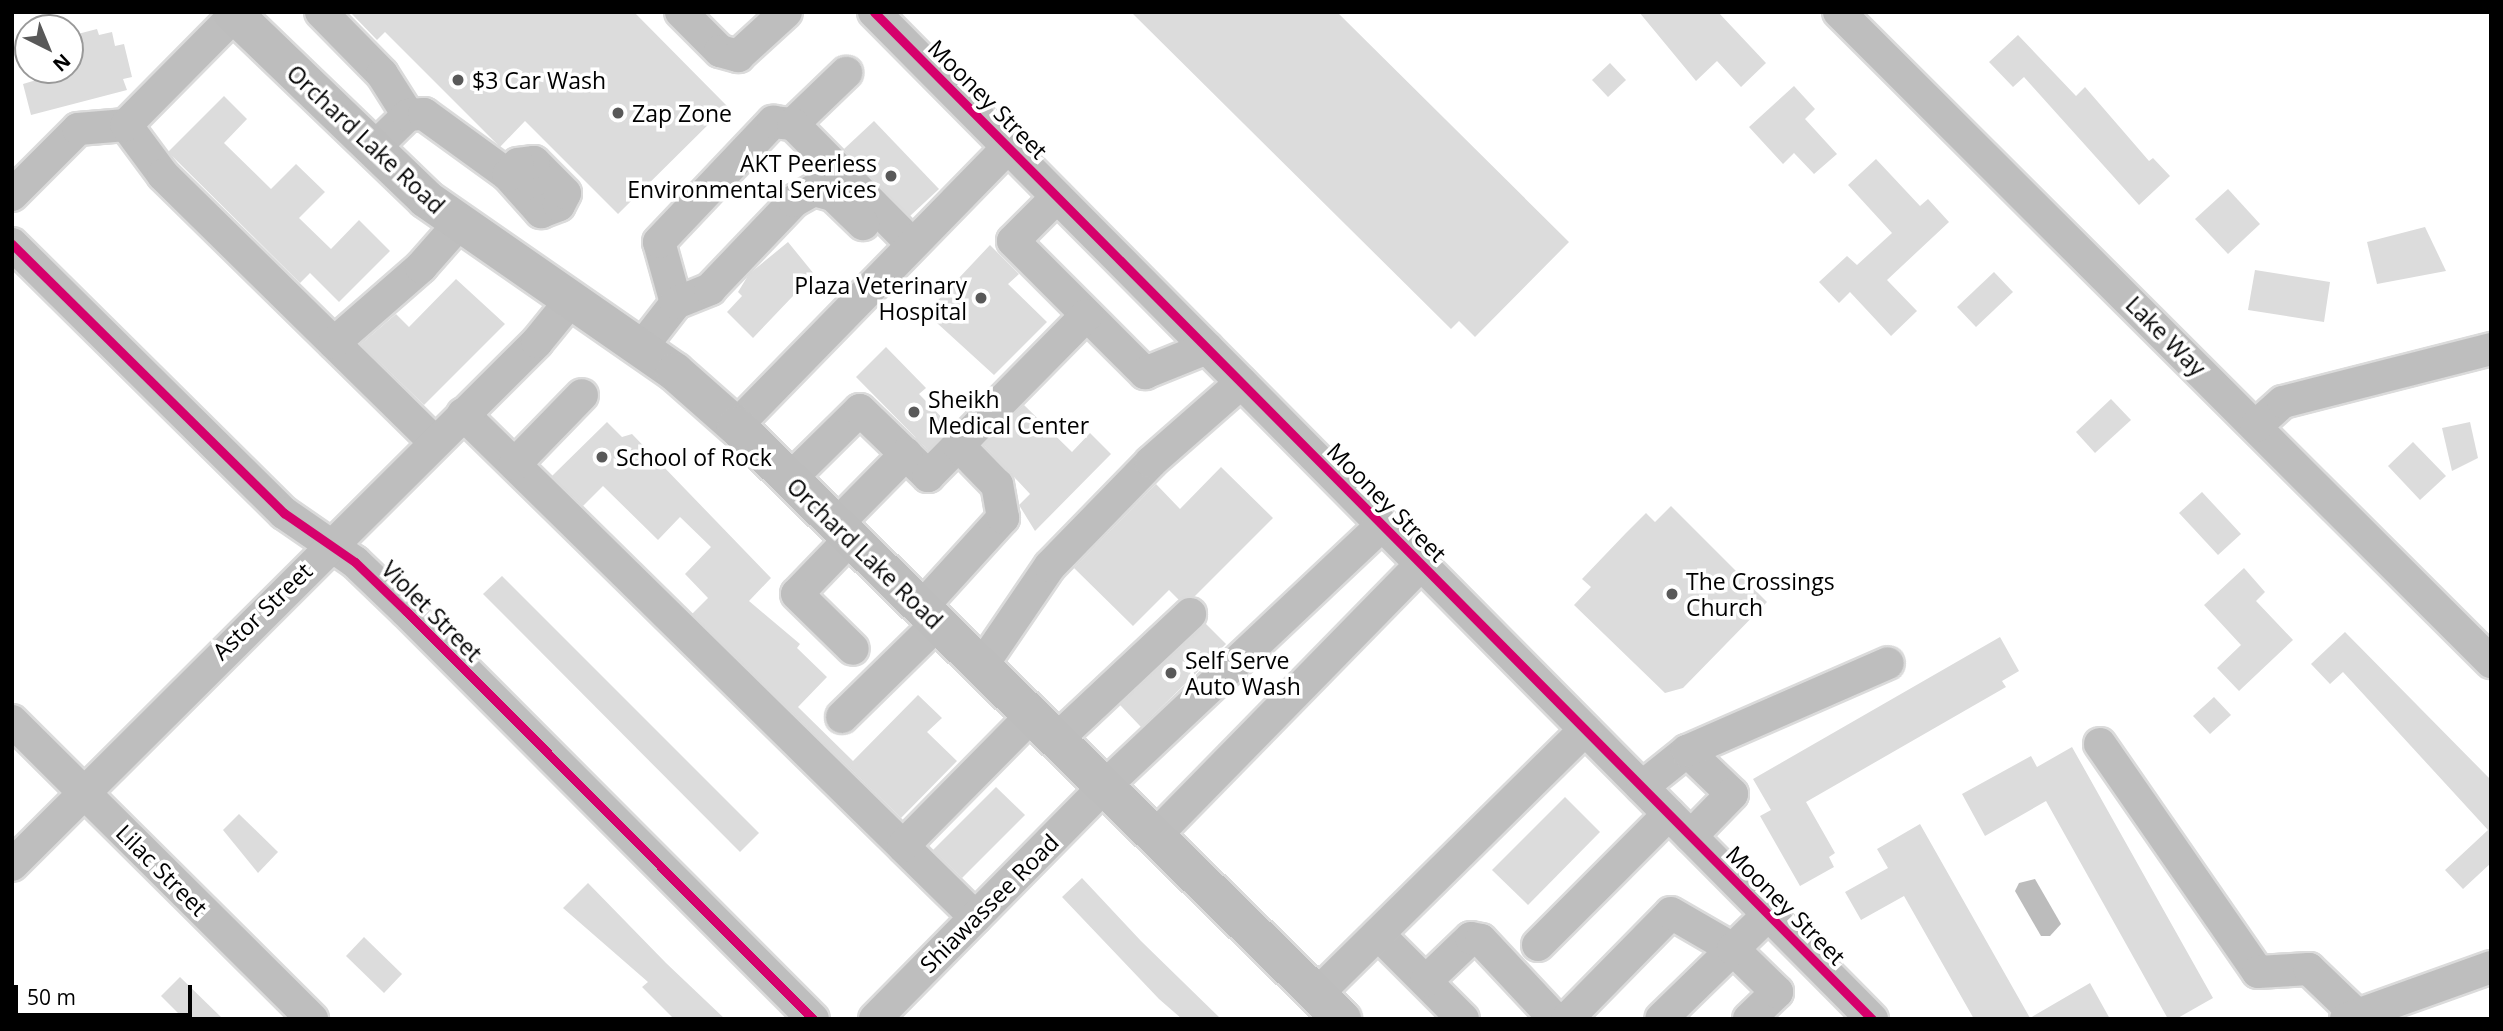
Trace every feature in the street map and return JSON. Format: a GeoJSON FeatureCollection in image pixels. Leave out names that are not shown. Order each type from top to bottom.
{"type":"FeatureCollection","features":[{"type":"Feature","properties":{"kind":"main road","name":"Orchard Lake Road"},"geometry":{"type":"LineString","coordinates":[[245,17],[372,150],[458,225],[572,299],[641,348],[736,426],[1330,1007]]}},
{"type":"Feature","properties":{"kind":"street"},"geometry":{"type":"LineString","coordinates":[[321,12],[383,74],[408,115]]}},
{"type":"Feature","properties":{"kind":"street"},"geometry":{"type":"LineString","coordinates":[[681,12],[720,51],[738,56],[784,13]]}},
{"type":"Feature","properties":{"kind":"street","name":"Mooney Street"},"geometry":{"type":"LineString","coordinates":[[874,12],[1872,1019]]}},
{"type":"Feature","properties":{"kind":"street","name":"Lake Way"},"geometry":{"type":"LineString","coordinates":[[1839,12],[2491,662]]}},
{"type":"Feature","properties":{"kind":"street"},"geometry":{"type":"LineString","coordinates":[[12,195],[78,130],[127,125],[245,17]]}},
{"type":"Feature","properties":{"kind":"street"},"geometry":{"type":"LineString","coordinates":[[793,124],[846,73]]}},
{"type":"Feature","properties":{"kind":"street"},"geometry":{"type":"LineString","coordinates":[[372,150],[408,115]]}},
{"type":"Feature","properties":{"kind":"street"},"geometry":{"type":"LineString","coordinates":[[408,115],[434,118],[508,175]]}},
{"type":"Feature","properties":{"kind":"street"},"geometry":{"type":"LineString","coordinates":[[685,301],[659,242],[773,122],[793,124],[904,250]]}},
{"type":"Feature","properties":{"kind":"street"},"geometry":{"type":"LineString","coordinates":[[127,125],[163,175],[435,442]]}},
{"type":"Feature","properties":{"kind":"street"},"geometry":{"type":"LineString","coordinates":[[736,426],[904,250],[1008,147]]}},
{"type":"Feature","properties":{"kind":"street"},"geometry":{"type":"LineString","coordinates":[[641,348],[685,301],[794,201],[814,190],[833,195],[904,250]]}},
{"type":"Feature","properties":{"kind":"street"},"geometry":{"type":"LineString","coordinates":[[1057,197],[1013,241],[1145,373],[1207,348]]}},
{"type":"Feature","properties":{"kind":"street"},"geometry":{"type":"LineString","coordinates":[[334,343],[421,267],[458,225]]}},
{"type":"Feature","properties":{"kind":"street","name":"Violet Street"},"geometry":{"type":"LineString","coordinates":[[12,244],[284,513],[355,562],[406,611],[813,1019]]}},
{"type":"Feature","properties":{"kind":"street","name":"Astor Street"},"geometry":{"type":"LineString","coordinates":[[12,865],[463,414],[572,299]]}},
{"type":"Feature","properties":{"kind":"street"},"geometry":{"type":"LineString","coordinates":[[790,480],[860,410],[928,475],[1087,315]]}},
{"type":"Feature","properties":{"kind":"street"},"geometry":{"type":"LineString","coordinates":[[2256,426],[2283,402],[2491,349]]}},
{"type":"Feature","properties":{"kind":"street"},"geometry":{"type":"LineString","coordinates":[[981,667],[1059,556],[1241,383]]}},
{"type":"Feature","properties":{"kind":"street"},"geometry":{"type":"LineString","coordinates":[[515,464],[582,395]]}},
{"type":"Feature","properties":{"kind":"street"},"geometry":{"type":"LineString","coordinates":[[463,414],[975,917]]}},
{"type":"Feature","properties":{"kind":"street"},"geometry":{"type":"LineString","coordinates":[[842,717],[929,616],[1003,517],[997,485],[958,446]]}},
{"type":"Feature","properties":{"kind":"street"},"geometry":{"type":"LineString","coordinates":[[853,649],[797,594],[906,454]]}},
{"type":"Feature","properties":{"kind":"street","name":"Shiawassee Road"},"geometry":{"type":"LineString","coordinates":[[875,1019],[1104,787],[1382,525]]}},
{"type":"Feature","properties":{"kind":"street"},"geometry":{"type":"LineString","coordinates":[[1155,836],[1421,564]]}},
{"type":"Feature","properties":{"kind":"street"},"geometry":{"type":"LineString","coordinates":[[903,846],[1043,728],[1191,614]]}},
{"type":"Feature","properties":{"kind":"street"},"geometry":{"type":"LineString","coordinates":[[1642,787],[1687,751],[1888,663]]}},
{"type":"Feature","properties":{"kind":"street","name":"Lilac Street"},"geometry":{"type":"LineString","coordinates":[[12,721],[312,1019]]}},
{"type":"Feature","properties":{"kind":"street"},"geometry":{"type":"LineString","coordinates":[[1330,1007],[1378,934],[1585,730]]}},
{"type":"Feature","properties":{"kind":"street"},"geometry":{"type":"LineString","coordinates":[[2099,744],[2258,972],[2309,969],[2352,1017],[2491,967]]}},
{"type":"Feature","properties":{"kind":"street"},"geometry":{"type":"LineString","coordinates":[[1687,751],[1732,794],[1691,836]]}},
{"type":"Feature","properties":{"kind":"street"},"geometry":{"type":"LineString","coordinates":[[1538,945],[1669,814]]}},
{"type":"Feature","properties":{"kind":"street"},"geometry":{"type":"LineString","coordinates":[[1567,1019],[1671,914],[1733,949],[1777,992],[1749,1019]]}},
{"type":"Feature","properties":{"kind":"street"},"geometry":{"type":"LineString","coordinates":[[1661,1019],[1769,915]]}},
{"type":"Feature","properties":{"kind":"street"},"geometry":{"type":"LineString","coordinates":[[1378,934],[1463,1019]]}},
{"type":"Feature","properties":{"kind":"street"},"geometry":{"type":"LineString","coordinates":[[1426,982],[1471,938],[1481,940],[1555,1019]]}},
{"type":"Feature","properties":{"kind":"shaded area"},"geometry":{"type":"Polygon","coordinates":[[[2035,879],[2061,924],[2050,936],[2041,936],[2015,891],[2019,883],[2035,879]]]}},
{"type":"Feature","properties":{"kind":"building","name":"Zap Zone"},"geometry":{"type":"Polygon","coordinates":[[[350,12],[634,12],[727,106],[618,214],[525,121],[500,147],[385,32],[377,40],[350,12]]]}},
{"type":"Feature","properties":{"kind":"building"},"geometry":{"type":"Polygon","coordinates":[[[1131,12],[1337,12],[1569,242],[1475,337],[1459,321],[1451,329],[1131,12]]]}},
{"type":"Feature","properties":{"kind":"building"},"geometry":{"type":"Polygon","coordinates":[[[1639,12],[1718,12],[1766,63],[1741,87],[1717,61],[1696,81],[1639,12]]]}},
{"type":"Feature","properties":{"kind":"building"},"geometry":{"type":"Polygon","coordinates":[[[97,29],[99,35],[112,32],[115,46],[124,44],[132,77],[123,79],[127,90],[31,115],[23,84],[84,84],[84,32],[97,29]]]}},
{"type":"Feature","properties":{"kind":"building"},"geometry":{"type":"Polygon","coordinates":[[[2018,35],[2076,96],[2085,87],[2149,161],[2153,158],[2170,176],[2139,205],[2024,77],[2013,87],[1989,62],[2018,35]]]}},
{"type":"Feature","properties":{"kind":"building"},"geometry":{"type":"Polygon","coordinates":[[[1610,63],[1626,80],[1608,97],[1592,80],[1610,63]]]}},
{"type":"Feature","properties":{"kind":"building"},"geometry":{"type":"Polygon","coordinates":[[[1794,86],[1815,109],[1805,119],[1837,154],[1814,174],[1794,153],[1783,164],[1749,127],[1794,86]]]}},
{"type":"Feature","properties":{"kind":"building"},"geometry":{"type":"Polygon","coordinates":[[[224,96],[247,119],[224,143],[271,189],[296,164],[325,192],[299,218],[331,249],[359,220],[390,251],[339,302],[310,273],[300,283],[168,152],[224,96]]]}},
{"type":"Feature","properties":{"kind":"building","name":"AKT Peerless Environmental Services"},"geometry":{"type":"Polygon","coordinates":[[[874,121],[939,189],[910,216],[844,149],[874,121]]]}},
{"type":"Feature","properties":{"kind":"building"},"geometry":{"type":"Polygon","coordinates":[[[1876,159],[1920,206],[1928,199],[1949,222],[1887,280],[1917,311],[1891,336],[1850,292],[1839,303],[1819,282],[1847,256],[1857,265],[1892,233],[1848,185],[1876,159]]]}},
{"type":"Feature","properties":{"kind":"building"},"geometry":{"type":"Polygon","coordinates":[[[2228,189],[2260,224],[2228,254],[2195,219],[2228,189]]]}},
{"type":"Feature","properties":{"kind":"building"},"geometry":{"type":"Polygon","coordinates":[[[2425,227],[2446,271],[2377,284],[2367,242],[2425,227]]]}},
{"type":"Feature","properties":{"kind":"building"},"geometry":{"type":"Polygon","coordinates":[[[788,242],[814,274],[753,338],[727,312],[742,296],[738,292],[749,274],[788,242]]]}},
{"type":"Feature","properties":{"kind":"building","name":"Plaza Veterinary Hospital"},"geometry":{"type":"Polygon","coordinates":[[[990,245],[1019,274],[1008,284],[1047,322],[994,375],[926,313],[990,245]]]}},
{"type":"Feature","properties":{"kind":"building"},"geometry":{"type":"Polygon","coordinates":[[[2255,270],[2330,282],[2324,322],[2248,310],[2255,270]]]}},
{"type":"Feature","properties":{"kind":"building"},"geometry":{"type":"Polygon","coordinates":[[[1994,272],[2013,292],[1976,327],[1957,307],[1994,272]]]}},
{"type":"Feature","properties":{"kind":"building"},"geometry":{"type":"Polygon","coordinates":[[[456,279],[505,324],[424,405],[361,344],[396,314],[409,327],[456,279]]]}},
{"type":"Feature","properties":{"kind":"building","name":"Sheikh Medical Center"},"geometry":{"type":"Polygon","coordinates":[[[886,347],[926,388],[919,394],[951,427],[928,450],[856,377],[886,347]]]}},
{"type":"Feature","properties":{"kind":"building"},"geometry":{"type":"Polygon","coordinates":[[[2111,399],[2131,420],[2095,453],[2076,432],[2111,399]]]}},
{"type":"Feature","properties":{"kind":"building"},"geometry":{"type":"Polygon","coordinates":[[[1024,405],[1072,452],[1090,433],[1111,454],[1035,531],[1019,505],[1030,494],[984,445],[1024,405]]]}},
{"type":"Feature","properties":{"kind":"building"},"geometry":{"type":"Polygon","coordinates":[[[607,422],[622,437],[632,434],[771,578],[749,601],[800,644],[797,648],[827,677],[798,707],[853,761],[918,695],[942,718],[927,732],[957,761],[901,818],[692,614],[708,598],[685,574],[711,547],[680,517],[658,540],[603,486],[583,506],[552,476],[607,422]]]}},
{"type":"Feature","properties":{"kind":"building"},"geometry":{"type":"Polygon","coordinates":[[[2470,422],[2478,458],[2452,471],[2442,428],[2470,422]]]}},
{"type":"Feature","properties":{"kind":"building"},"geometry":{"type":"Polygon","coordinates":[[[2413,442],[2446,476],[2420,500],[2388,466],[2413,442]]]}},
{"type":"Feature","properties":{"kind":"building"},"geometry":{"type":"Polygon","coordinates":[[[1221,467],[1273,518],[1195,596],[1179,600],[1169,590],[1133,626],[1074,568],[1156,484],[1180,509],[1221,467]]]}},
{"type":"Feature","properties":{"kind":"building"},"geometry":{"type":"Polygon","coordinates":[[[2202,492],[2241,534],[2218,555],[2179,513],[2202,492]]]}},
{"type":"Feature","properties":{"kind":"building","name":"The Crossings Church"},"geometry":{"type":"Polygon","coordinates":[[[1671,506],[1767,602],[1683,688],[1665,693],[1574,605],[1591,587],[1582,579],[1626,533],[1646,513],[1655,522],[1671,506]]]}},
{"type":"Feature","properties":{"kind":"building"},"geometry":{"type":"Polygon","coordinates":[[[2244,568],[2265,592],[2256,601],[2293,640],[2239,691],[2217,668],[2241,645],[2204,605],[2244,568]]]}},
{"type":"Feature","properties":{"kind":"building"},"geometry":{"type":"Polygon","coordinates":[[[502,576],[759,833],[740,852],[483,594],[502,576]]]}},
{"type":"Feature","properties":{"kind":"building","name":"Self Serve Auto Wash"},"geometry":{"type":"Polygon","coordinates":[[[1205,623],[1226,644],[1141,727],[1120,705],[1205,623]]]}},
{"type":"Feature","properties":{"kind":"building"},"geometry":{"type":"Polygon","coordinates":[[[2345,632],[2491,780],[2491,863],[2463,889],[2445,870],[2488,830],[2343,672],[2330,684],[2311,664],[2345,632]]]}},
{"type":"Feature","properties":{"kind":"building"},"geometry":{"type":"Polygon","coordinates":[[[2000,637],[2019,671],[2002,681],[2006,687],[1806,802],[1835,853],[1829,857],[1834,867],[1800,886],[1760,816],[1771,810],[1753,779],[2000,637]]]}},
{"type":"Feature","properties":{"kind":"building"},"geometry":{"type":"Polygon","coordinates":[[[2214,697],[2231,715],[2210,734],[2193,716],[2214,697]]]}},
{"type":"Feature","properties":{"kind":"building"},"geometry":{"type":"Polygon","coordinates":[[[2072,747],[2213,998],[2176,1019],[2168,1019],[2046,801],[1985,836],[1962,794],[2031,756],[2037,767],[2072,747]]]}},
{"type":"Feature","properties":{"kind":"building"},"geometry":{"type":"Polygon","coordinates":[[[996,787],[1025,815],[962,878],[933,850],[996,787]]]}},
{"type":"Feature","properties":{"kind":"building"},"geometry":{"type":"Polygon","coordinates":[[[1565,797],[1600,832],[1528,905],[1492,870],[1565,797]]]}},
{"type":"Feature","properties":{"kind":"building"},"geometry":{"type":"Polygon","coordinates":[[[239,814],[278,852],[258,873],[223,830],[239,814]]]}},
{"type":"Feature","properties":{"kind":"building"},"geometry":{"type":"Polygon","coordinates":[[[1920,824],[2030,1018],[2090,983],[2110,1019],[1974,1019],[1904,896],[1861,920],[1845,892],[1888,868],[1877,849],[1920,824]]]}},
{"type":"Feature","properties":{"kind":"building"},"geometry":{"type":"Polygon","coordinates":[[[1082,878],[1141,941],[1221,1019],[1182,1019],[1159,999],[1062,897],[1082,878]]]}},
{"type":"Feature","properties":{"kind":"building"},"geometry":{"type":"Polygon","coordinates":[[[588,883],[725,1019],[674,1019],[642,987],[648,982],[563,908],[588,883]]]}},
{"type":"Feature","properties":{"kind":"building"},"geometry":{"type":"Polygon","coordinates":[[[364,937],[402,974],[384,993],[346,956],[364,937]]]}},
{"type":"Feature","properties":{"kind":"building"},"geometry":{"type":"Polygon","coordinates":[[[180,977],[223,1019],[184,1019],[161,996],[180,977]]]}},
{"type":"Feature","properties":{"kind":"cycle path"},"geometry":{"type":"LineString","coordinates":[[874,12],[1872,1019]]}},
{"type":"Feature","properties":{"kind":"cycle path"},"geometry":{"type":"LineString","coordinates":[[12,244],[284,513],[355,562],[406,611],[813,1019]]}},
{"type":"Feature","properties":{"kind":"place","name":"$3 Car Wash"},"geometry":{"type":"Point","coordinates":[458,80]}},
{"type":"Feature","properties":{"kind":"place","name":"Zap Zone"},"geometry":{"type":"Point","coordinates":[618,113]}},
{"type":"Feature","properties":{"kind":"place","name":"AKT Peerless Environmental Services"},"geometry":{"type":"Point","coordinates":[891,176]}},
{"type":"Feature","properties":{"kind":"place","name":"Plaza Veterinary Hospital"},"geometry":{"type":"Point","coordinates":[981,298]}},
{"type":"Feature","properties":{"kind":"place","name":"Sheikh Medical Center"},"geometry":{"type":"Point","coordinates":[914,412]}},
{"type":"Feature","properties":{"kind":"place","name":"School of Rock"},"geometry":{"type":"Point","coordinates":[602,457]}},
{"type":"Feature","properties":{"kind":"place","name":"The Crossings Church"},"geometry":{"type":"Point","coordinates":[1672,594]}},
{"type":"Feature","properties":{"kind":"place","name":"Self Serve Auto Wash"},"geometry":{"type":"Point","coordinates":[1171,673]}}]}
